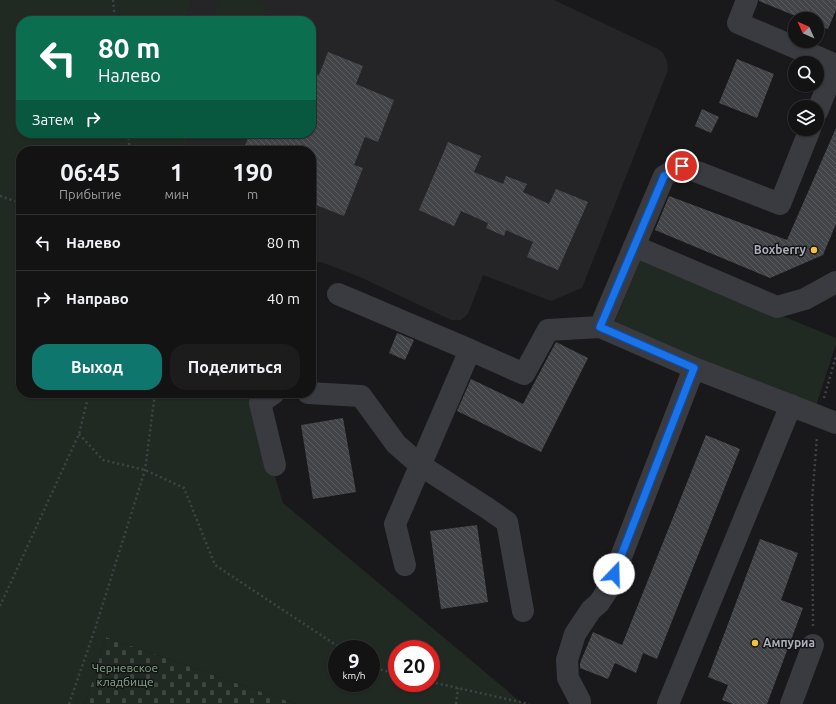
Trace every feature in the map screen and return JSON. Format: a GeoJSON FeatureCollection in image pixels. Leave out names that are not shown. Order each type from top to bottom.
{"type":"FeatureCollection","features":[{"type":"Feature","properties":{"kind":"lane"},"geometry":{"type":"LineString","coordinates":[[747,0],[738,23],[836,65],[822,100]]}},
{"type":"Feature","properties":{"kind":"lane"},"geometry":{"type":"LineString","coordinates":[[600,327],[664,176],[682,166],[780,204],[807,136]]}},
{"type":"Feature","properties":{"kind":"lane"},"geometry":{"type":"LineString","coordinates":[[634,246],[777,308],[805,299],[836,282]]}},
{"type":"Feature","properties":{"kind":"lane"},"geometry":{"type":"LineString","coordinates":[[338,294],[524,374],[548,330],[600,327],[694,368],[827,419]]}},
{"type":"Feature","properties":{"kind":"lane"},"geometry":{"type":"LineString","coordinates":[[405,565],[395,524],[470,350]]}},
{"type":"Feature","properties":{"kind":"lane"},"geometry":{"type":"LineString","coordinates":[[580,704],[580,701],[568,678],[568,660],[574,634],[609,588],[694,368]]}},
{"type":"Feature","properties":{"kind":"lane"},"geometry":{"type":"LineString","coordinates":[[316,393],[361,396],[396,444],[420,465],[507,522],[523,611]]}},
{"type":"Feature","properties":{"kind":"lane"},"geometry":{"type":"LineString","coordinates":[[267,398],[260,403],[275,465]]}},
{"type":"Feature","properties":{"kind":"lane"},"geometry":{"type":"LineString","coordinates":[[668,704],[791,405]]}},
{"type":"Feature","properties":{"kind":"lane"},"geometry":{"type":"LineString","coordinates":[[791,704],[813,645]]}},
{"type":"Feature","properties":{"kind":"path"},"geometry":{"type":"LineString","coordinates":[[113,0],[115,16]]}},
{"type":"Feature","properties":{"kind":"path"},"geometry":{"type":"LineString","coordinates":[[0,196],[16,201]]}},
{"type":"Feature","properties":{"kind":"path"},"geometry":{"type":"LineString","coordinates":[[813,645],[812,501],[827,419],[836,356]]}},
{"type":"Feature","properties":{"kind":"path"},"geometry":{"type":"LineString","coordinates":[[0,606],[79,434],[88,398]]}},
{"type":"Feature","properties":{"kind":"path"},"geometry":{"type":"LineString","coordinates":[[69,704],[95,629],[145,470],[154,398]]}},
{"type":"Feature","properties":{"kind":"path"},"geometry":{"type":"LineString","coordinates":[[79,434],[103,460],[145,470],[184,488],[215,565],[328,640]]}},
{"type":"Feature","properties":{"kind":"path"},"geometry":{"type":"LineString","coordinates":[[440,684],[529,704]]}},
{"type":"Feature","properties":{"kind":"path"},"geometry":{"type":"LineString","coordinates":[[456,704],[458,688]]}},
{"type":"Feature","properties":{"kind":"shaded area"},"geometry":{"type":"Polygon","coordinates":[[[191,0],[554,0],[658,49],[663,53],[667,61],[668,70],[582,288],[551,301],[483,275],[468,314],[461,320],[451,320],[360,277],[321,262],[316,262],[316,146],[188,146],[188,138],[316,138],[316,16],[187,16],[191,0]]]}},
{"type":"Feature","properties":{"kind":"green space"},"geometry":{"type":"Polygon","coordinates":[[[0,0],[191,0],[187,16],[16,16],[16,138],[188,138],[188,146],[16,146],[16,398],[252,398],[283,503],[523,704],[296,704],[106,637],[85,704],[0,704],[0,0]]]}},
{"type":"Feature","properties":{"kind":"green space"},"geometry":{"type":"Polygon","coordinates":[[[220,0],[256,0],[267,5],[262,16],[213,16],[220,0]]]}},
{"type":"Feature","properties":{"kind":"green space"},"geometry":{"type":"Polygon","coordinates":[[[641,258],[836,338],[836,344],[816,406],[613,326],[641,258]]]}},
{"type":"Feature","properties":{"kind":"green space","name":"Черневское кладбище"},"geometry":{"type":"Polygon","coordinates":[[[106,637],[296,704],[85,704],[106,637]]]}},
{"type":"Feature","properties":{"kind":"building"},"geometry":{"type":"Polygon","coordinates":[[[836,0],[836,10],[828,29],[824,28],[824,12],[788,13],[759,1],[836,0]]]}},
{"type":"Feature","properties":{"kind":"building"},"geometry":{"type":"Polygon","coordinates":[[[328,52],[363,66],[356,84],[394,100],[378,142],[365,137],[354,165],[363,168],[344,216],[316,205],[316,146],[245,146],[248,138],[316,138],[316,74],[319,75],[328,52]]]}},
{"type":"Feature","properties":{"kind":"building"},"geometry":{"type":"Polygon","coordinates":[[[737,59],[774,74],[757,118],[719,103],[737,59]]]}},
{"type":"Feature","properties":{"kind":"building"},"geometry":{"type":"Polygon","coordinates":[[[702,109],[719,117],[711,133],[695,126],[702,109]]]}},
{"type":"Feature","properties":{"kind":"building"},"geometry":{"type":"Polygon","coordinates":[[[836,128],[836,224],[823,255],[770,278],[655,230],[669,196],[787,240],[836,128]]]}},
{"type":"Feature","properties":{"kind":"building"},"geometry":{"type":"Polygon","coordinates":[[[448,142],[481,156],[474,172],[503,184],[506,176],[527,184],[523,192],[549,204],[556,189],[588,202],[558,270],[527,257],[533,242],[506,230],[504,236],[486,228],[488,223],[461,211],[454,226],[419,210],[448,142]]]}},
{"type":"Feature","properties":{"kind":"building"},"geometry":{"type":"Polygon","coordinates":[[[397,333],[414,340],[405,360],[389,353],[397,333]]]}},
{"type":"Feature","properties":{"kind":"building"},"geometry":{"type":"Polygon","coordinates":[[[556,342],[588,358],[541,452],[457,411],[471,379],[523,404],[556,342]]]}},
{"type":"Feature","properties":{"kind":"building"},"geometry":{"type":"Polygon","coordinates":[[[343,418],[356,492],[313,499],[301,425],[343,418]]]}},
{"type":"Feature","properties":{"kind":"building"},"geometry":{"type":"Polygon","coordinates":[[[706,435],[740,449],[657,659],[643,653],[636,673],[615,663],[608,679],[580,668],[580,663],[593,632],[622,645],[706,435]]]}},
{"type":"Feature","properties":{"kind":"building"},"geometry":{"type":"Polygon","coordinates":[[[477,525],[488,602],[441,609],[430,531],[477,525]]]}},
{"type":"Feature","properties":{"kind":"building","name":"Ампуриа"},"geometry":{"type":"Polygon","coordinates":[[[760,539],[798,553],[781,600],[803,608],[767,704],[733,704],[722,700],[728,685],[708,677],[760,539]]]}},
{"type":"Feature","properties":{"kind":"place","name":"Boxberry"},"geometry":{"type":"Point","coordinates":[814,250]}},
{"type":"Feature","properties":{"kind":"place","name":"Ампуриа"},"geometry":{"type":"Point","coordinates":[755,643]}},
{"type":"Feature","properties":{"kind":"route"},"geometry":{"type":"LineString","coordinates":[[614,574],[694,368],[600,327],[664,176],[682,166]]}}]}
